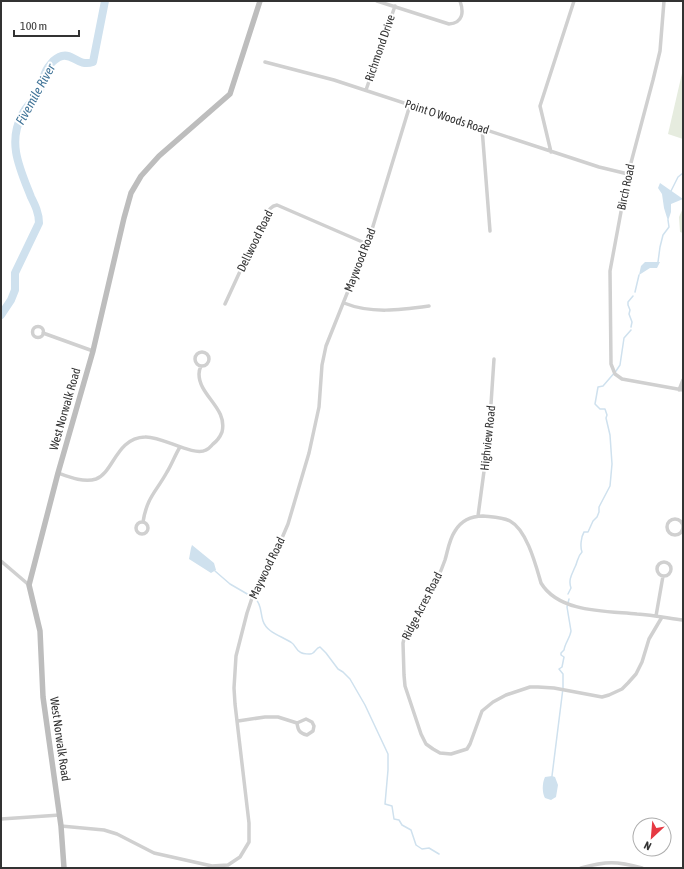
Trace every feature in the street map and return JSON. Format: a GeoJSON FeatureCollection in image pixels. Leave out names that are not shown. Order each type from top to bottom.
{"type":"FeatureCollection","features":[{"type":"Feature","properties":{"kind":"main road","name":"West Norwalk Road"},"geometry":{"type":"LineString","coordinates":[[64,868],[60,815],[43,697],[40,632],[29,585],[58,473],[93,351],[111,266],[131,193],[136,182],[159,156],[230,94],[260,1]]}},
{"type":"Feature","properties":{"kind":"street","name":"Richmond Drive"},"geometry":{"type":"LineString","coordinates":[[377,1],[440,22],[453,23],[459,20],[462,16],[463,10],[460,1]]}},
{"type":"Feature","properties":{"kind":"street"},"geometry":{"type":"LineString","coordinates":[[551,152],[540,106],[574,1]]}},
{"type":"Feature","properties":{"kind":"street","name":"Birch Road"},"geometry":{"type":"LineString","coordinates":[[664,1],[660,51],[628,174],[610,271],[611,364],[614,373],[627,380],[681,390]]}},
{"type":"Feature","properties":{"kind":"street","name":"Richmond Drive"},"geometry":{"type":"LineString","coordinates":[[366,90],[395,6]]}},
{"type":"Feature","properties":{"kind":"street","name":"Point O Woods Road"},"geometry":{"type":"LineString","coordinates":[[265,62],[366,90],[551,152],[599,167],[628,174]]}},
{"type":"Feature","properties":{"kind":"street","name":"Maywood Road"},"geometry":{"type":"LineString","coordinates":[[61,826],[104,830],[118,834],[154,853],[212,866],[228,864],[240,857],[249,842],[234,688],[236,656],[242,630],[253,595],[282,538],[292,512],[316,426],[324,354],[367,244],[410,105]]}},
{"type":"Feature","properties":{"kind":"street"},"geometry":{"type":"LineString","coordinates":[[482,128],[490,231]]}},
{"type":"Feature","properties":{"kind":"street","name":"Dellwood Road"},"geometry":{"type":"LineString","coordinates":[[226,304],[265,217],[274,205],[367,244]]}},
{"type":"Feature","properties":{"kind":"street"},"geometry":{"type":"LineString","coordinates":[[344,303],[366,309],[378,310],[397,310],[429,306]]}},
{"type":"Feature","properties":{"kind":"street"},"geometry":{"type":"LineString","coordinates":[[43,333],[93,351]]}},
{"type":"Feature","properties":{"kind":"street"},"geometry":{"type":"LineString","coordinates":[[199,352],[204,352],[208,355],[209,361],[206,365],[200,366],[196,361],[196,356],[199,352]]}},
{"type":"Feature","properties":{"kind":"street","name":"Highview Road"},"geometry":{"type":"LineString","coordinates":[[478,516],[489,434],[494,359]]}},
{"type":"Feature","properties":{"kind":"street"},"geometry":{"type":"LineString","coordinates":[[58,473],[86,480],[97,479],[104,474],[124,446],[134,439],[145,437],[157,438],[194,451],[206,451],[217,441],[222,432],[222,422],[218,410],[201,384],[198,374],[200,366]]}},
{"type":"Feature","properties":{"kind":"street"},"geometry":{"type":"LineString","coordinates":[[681,390],[683,380]]}},
{"type":"Feature","properties":{"kind":"street"},"geometry":{"type":"LineString","coordinates":[[143,522],[146,506],[150,497],[166,473],[180,447]]}},
{"type":"Feature","properties":{"kind":"street"},"geometry":{"type":"LineString","coordinates":[[478,516],[504,518],[514,523],[525,538],[541,583],[554,597],[568,604],[592,610],[683,620]]}},
{"type":"Feature","properties":{"kind":"street","name":"Ridge Acres Road"},"geometry":{"type":"LineString","coordinates":[[478,516],[464,521],[455,530],[451,537],[445,559],[431,592],[403,643],[405,686],[423,739],[430,748],[440,753],[451,754],[467,749],[482,711],[493,702],[506,695],[530,687],[563,690],[584,695],[602,697],[622,688],[636,674],[642,662],[649,639],[662,617]]}},
{"type":"Feature","properties":{"kind":"street"},"geometry":{"type":"LineString","coordinates":[[676,519],[680,521],[683,526],[682,532],[677,534],[671,533],[668,529],[669,522],[676,519]]}},
{"type":"Feature","properties":{"kind":"street"},"geometry":{"type":"LineString","coordinates":[[1,561],[29,585]]}},
{"type":"Feature","properties":{"kind":"street"},"geometry":{"type":"LineString","coordinates":[[666,562],[671,566],[672,571],[669,575],[663,576],[659,574],[657,568],[661,563],[666,562]]}},
{"type":"Feature","properties":{"kind":"street"},"geometry":{"type":"LineString","coordinates":[[656,616],[663,576]]}},
{"type":"Feature","properties":{"kind":"street"},"geometry":{"type":"LineString","coordinates":[[238,721],[265,717],[278,717],[297,723],[303,720],[310,720],[313,724],[313,731],[307,735],[301,733],[298,730],[297,723]]}},
{"type":"Feature","properties":{"kind":"street"},"geometry":{"type":"LineString","coordinates":[[1,819],[60,815]]}},
{"type":"Feature","properties":{"kind":"street"},"geometry":{"type":"LineString","coordinates":[[581,868],[599,863],[617,862],[642,868]]}},
{"type":"Feature","properties":{"kind":"shaded area"},"geometry":{"type":"Polygon","coordinates":[[[683,69],[683,139],[668,134],[683,69]]]}},
{"type":"Feature","properties":{"kind":"shaded area"},"geometry":{"type":"Polygon","coordinates":[[[683,208],[683,233],[680,232],[679,217],[683,208]]]}},
{"type":"Feature","properties":{"kind":"water"},"geometry":{"type":"Polygon","coordinates":[[[660,183],[683,199],[671,204],[671,212],[668,221],[662,194],[658,188],[660,183]]]}},
{"type":"Feature","properties":{"kind":"water"},"geometry":{"type":"Polygon","coordinates":[[[645,262],[660,262],[657,268],[650,268],[639,275],[641,266],[645,262]]]}},
{"type":"Feature","properties":{"kind":"water"},"geometry":{"type":"Polygon","coordinates":[[[192,545],[214,563],[216,570],[211,573],[189,559],[192,545]]]}},
{"type":"Feature","properties":{"kind":"water"},"geometry":{"type":"Polygon","coordinates":[[[545,777],[555,777],[558,785],[556,797],[551,800],[545,798],[543,793],[543,782],[545,777]]]}},
{"type":"Feature","properties":{"kind":"waterway","name":"Fivemile River"},"geometry":{"type":"LineString","coordinates":[[1,315],[11,300],[15,290],[15,273],[39,223],[36,209],[19,166],[15,146],[18,125],[24,111],[40,90],[45,73],[53,61],[62,56],[69,56],[83,63],[93,62],[105,1]]}},
{"type":"Feature","properties":{"kind":"waterway"},"geometry":{"type":"LineString","coordinates":[[671,191],[678,177],[683,173]]}},
{"type":"Feature","properties":{"kind":"waterway"},"geometry":{"type":"LineString","coordinates":[[657,263],[663,235],[669,227],[668,220]]}},
{"type":"Feature","properties":{"kind":"waterway"},"geometry":{"type":"LineString","coordinates":[[635,292],[639,275]]}},
{"type":"Feature","properties":{"kind":"waterway"},"geometry":{"type":"LineString","coordinates":[[631,327],[632,322],[629,314],[630,310],[628,302],[633,296]]}},
{"type":"Feature","properties":{"kind":"waterway"},"geometry":{"type":"LineString","coordinates":[[568,594],[571,588],[571,577],[578,557],[582,552],[581,545],[583,534],[584,532],[588,532],[593,521],[597,517],[599,507],[610,486],[612,464],[610,435],[605,409],[600,409],[595,404],[598,387],[603,386],[620,365],[624,338],[631,330]]}},
{"type":"Feature","properties":{"kind":"waterway"},"geometry":{"type":"LineString","coordinates":[[215,571],[230,584],[249,595]]}},
{"type":"Feature","properties":{"kind":"waterway"},"geometry":{"type":"LineString","coordinates":[[255,598],[260,606],[263,621],[268,629],[292,643],[301,653],[311,654],[320,647],[338,669],[350,679],[365,705],[388,754],[385,804],[392,806],[394,819],[399,820],[402,825],[411,830],[416,845],[422,849],[429,848],[439,854]]}},
{"type":"Feature","properties":{"kind":"waterway"},"geometry":{"type":"LineString","coordinates":[[552,776],[563,688],[563,674],[559,669],[562,667],[564,657],[561,653],[564,650],[571,631],[567,607],[569,599]]}}]}
